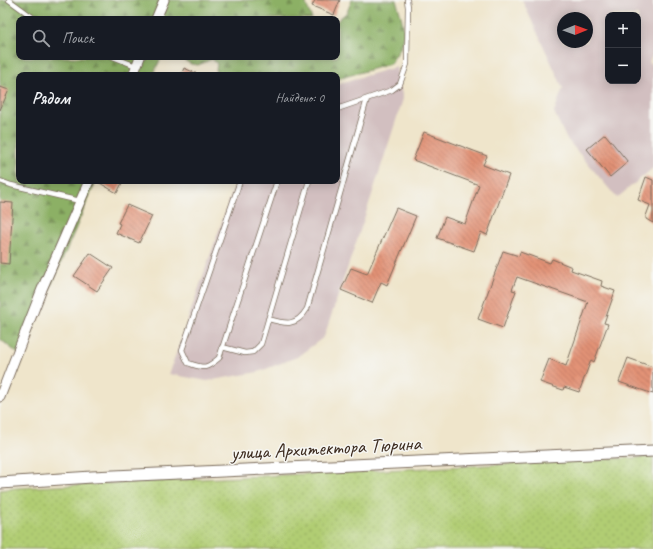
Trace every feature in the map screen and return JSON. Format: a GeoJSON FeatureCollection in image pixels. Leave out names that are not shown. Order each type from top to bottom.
{"type":"FeatureCollection","features":[{"type":"Feature","properties":{"kind":"street"},"geometry":{"type":"LineString","coordinates":[[157,16],[164,0]]}},
{"type":"Feature","properties":{"kind":"street"},"geometry":{"type":"LineString","coordinates":[[135,71],[139,60]]}},
{"type":"Feature","properties":{"kind":"street"},"geometry":{"type":"LineString","coordinates":[[0,397],[42,289],[88,184]]}},
{"type":"Feature","properties":{"kind":"street","name":"улица Архитектора Тюрина"},"geometry":{"type":"LineString","coordinates":[[0,483],[132,475],[653,451]]}},
{"type":"Feature","properties":{"kind":"lane"},"geometry":{"type":"LineString","coordinates":[[9,0],[32,16]]}},
{"type":"Feature","properties":{"kind":"lane"},"geometry":{"type":"LineString","coordinates":[[340,108],[392,90],[400,84],[407,64],[407,0]]}},
{"type":"Feature","properties":{"kind":"lane"},"geometry":{"type":"LineString","coordinates":[[118,60],[135,71]]}},
{"type":"Feature","properties":{"kind":"lane"},"geometry":{"type":"LineString","coordinates":[[268,319],[283,324],[294,322],[302,317],[307,309],[367,99]]}},
{"type":"Feature","properties":{"kind":"lane"},"geometry":{"type":"LineString","coordinates":[[0,181],[80,201]]}},
{"type":"Feature","properties":{"kind":"lane"},"geometry":{"type":"LineString","coordinates":[[239,184],[182,350],[188,363],[203,367],[211,365],[218,358],[277,184]]}},
{"type":"Feature","properties":{"kind":"lane"},"geometry":{"type":"LineString","coordinates":[[222,347],[245,353],[253,352],[261,344],[308,184]]}},
{"type":"Feature","properties":{"kind":"shaded area"},"geometry":{"type":"Polygon","coordinates":[[[522,0],[653,0],[653,54],[649,62],[653,66],[653,168],[617,198],[566,138],[554,112],[563,88],[522,0]]]}},
{"type":"Feature","properties":{"kind":"shaded area"},"geometry":{"type":"Polygon","coordinates":[[[396,67],[403,99],[324,337],[297,357],[258,372],[207,381],[169,374],[235,184],[340,184],[340,83],[396,67]]]}},
{"type":"Feature","properties":{"kind":"green space"},"geometry":{"type":"Polygon","coordinates":[[[0,0],[307,0],[306,4],[311,16],[16,16],[16,60],[160,60],[154,72],[16,72],[16,184],[95,184],[21,356],[0,339],[0,0]]]}},
{"type":"Feature","properties":{"kind":"green space"},"geometry":{"type":"Polygon","coordinates":[[[352,0],[396,0],[401,15],[404,36],[403,41],[390,64],[340,78],[340,72],[216,72],[217,64],[213,60],[340,60],[340,18],[347,12],[352,0]]]}},
{"type":"Feature","properties":{"kind":"green space"},"geometry":{"type":"Polygon","coordinates":[[[184,60],[210,60],[198,65],[191,64],[184,60]]]}},
{"type":"Feature","properties":{"kind":"green space"},"geometry":{"type":"Polygon","coordinates":[[[653,457],[653,549],[0,549],[0,490],[653,457]]]}},
{"type":"Feature","properties":{"kind":"building"},"geometry":{"type":"Polygon","coordinates":[[[315,0],[340,0],[334,15],[312,6],[315,0]]]}},
{"type":"Feature","properties":{"kind":"building"},"geometry":{"type":"Polygon","coordinates":[[[184,68],[193,72],[182,72],[184,68]]]}},
{"type":"Feature","properties":{"kind":"building"},"geometry":{"type":"Polygon","coordinates":[[[0,87],[9,90],[0,110],[0,87]]]}},
{"type":"Feature","properties":{"kind":"building"},"geometry":{"type":"Polygon","coordinates":[[[424,132],[487,156],[483,165],[509,175],[487,235],[481,232],[474,251],[437,238],[445,217],[465,224],[479,185],[413,160],[424,132]]]}},
{"type":"Feature","properties":{"kind":"building"},"geometry":{"type":"Polygon","coordinates":[[[605,134],[628,162],[610,177],[587,149],[605,134]]]}},
{"type":"Feature","properties":{"kind":"building"},"geometry":{"type":"Polygon","coordinates":[[[646,177],[653,180],[653,223],[646,219],[650,205],[638,200],[646,177]]]}},
{"type":"Feature","properties":{"kind":"building"},"geometry":{"type":"Polygon","coordinates":[[[101,184],[122,184],[117,193],[101,184]]]}},
{"type":"Feature","properties":{"kind":"building"},"geometry":{"type":"Polygon","coordinates":[[[0,202],[13,203],[9,264],[0,263],[0,202]]]}},
{"type":"Feature","properties":{"kind":"building"},"geometry":{"type":"Polygon","coordinates":[[[127,205],[152,216],[139,243],[116,233],[120,224],[118,223],[127,205]]]}},
{"type":"Feature","properties":{"kind":"building"},"geometry":{"type":"Polygon","coordinates":[[[396,208],[416,216],[387,285],[381,282],[372,303],[341,290],[351,268],[367,274],[396,208]]]}},
{"type":"Feature","properties":{"kind":"building"},"geometry":{"type":"Polygon","coordinates":[[[503,251],[519,256],[520,252],[550,263],[552,259],[572,267],[571,270],[602,281],[601,286],[615,291],[604,323],[608,324],[594,362],[591,360],[579,392],[564,387],[563,390],[540,382],[549,359],[566,366],[588,302],[517,277],[512,290],[516,291],[503,328],[478,319],[503,251]]]}},
{"type":"Feature","properties":{"kind":"building"},"geometry":{"type":"Polygon","coordinates":[[[90,253],[113,268],[97,291],[74,276],[90,253]]]}},
{"type":"Feature","properties":{"kind":"building"},"geometry":{"type":"Polygon","coordinates":[[[628,358],[653,367],[653,394],[619,382],[628,358]]]}}]}
